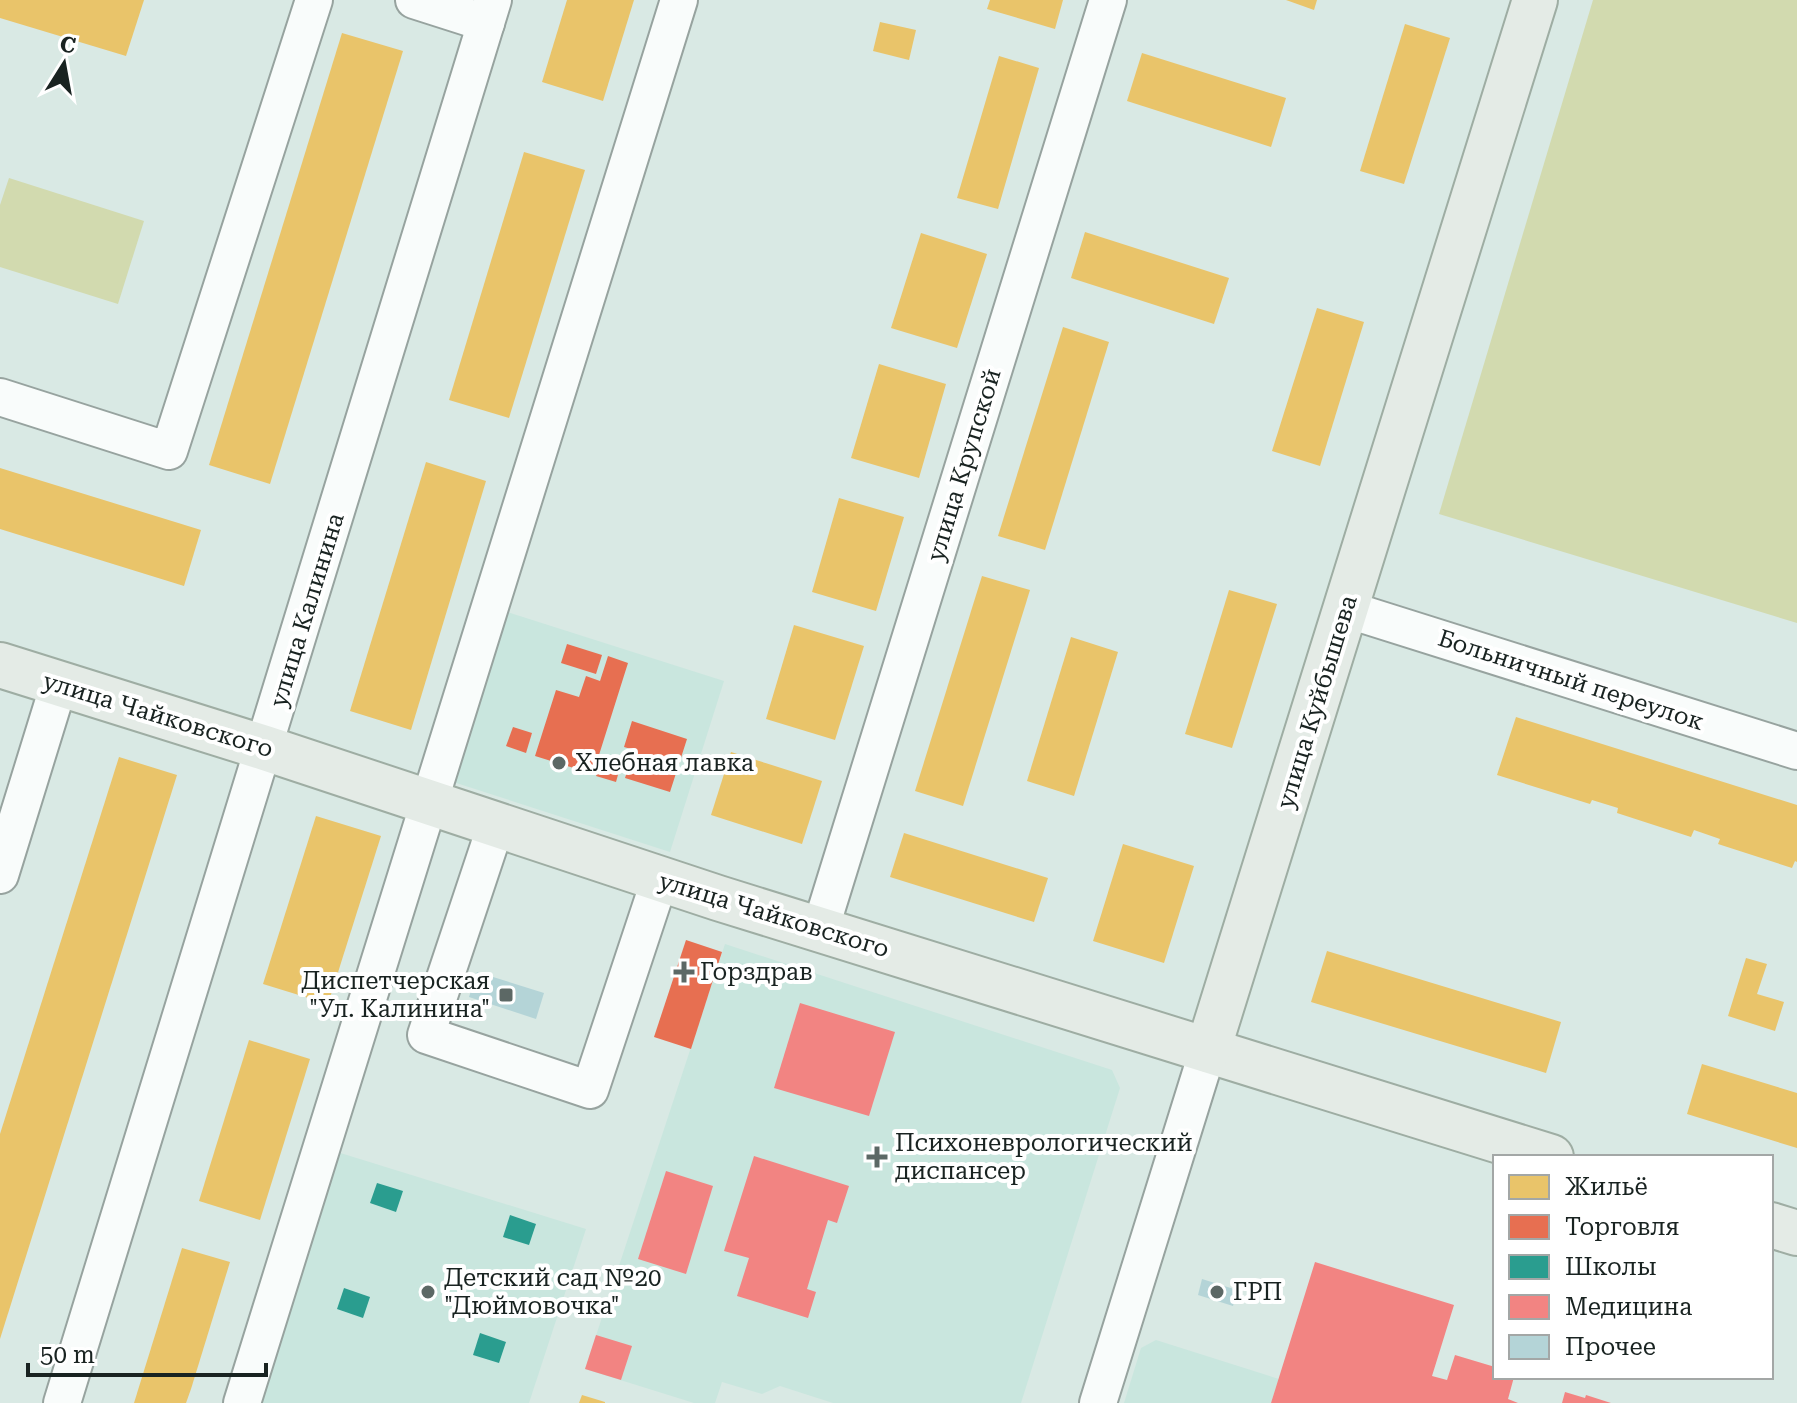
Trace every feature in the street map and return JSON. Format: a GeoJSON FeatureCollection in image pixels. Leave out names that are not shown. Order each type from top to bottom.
{"type":"FeatureCollection","features":[{"type":"Feature","properties":{"kind":"main road","name":"улица Куйбышева"},"geometry":{"type":"LineString","coordinates":[[1208,1050],[1535,0]]}},
{"type":"Feature","properties":{"kind":"main road","name":"улица Чайковского"},"geometry":{"type":"LineString","coordinates":[[0,665],[265,748],[820,930],[1545,1155]]}},
{"type":"Feature","properties":{"kind":"main road"},"geometry":{"type":"LineString","coordinates":[[1773,1226],[1797,1233]]}},
{"type":"Feature","properties":{"kind":"street"},"geometry":{"type":"LineString","coordinates":[[0,397],[169,451],[314,0]]}},
{"type":"Feature","properties":{"kind":"street"},"geometry":{"type":"LineString","coordinates":[[414,0],[490,12]]}},
{"type":"Feature","properties":{"kind":"street"},"geometry":{"type":"LineString","coordinates":[[242,1403],[679,0]]}},
{"type":"Feature","properties":{"kind":"street","name":"улица Крупской"},"geometry":{"type":"LineString","coordinates":[[820,930],[1108,0]]}},
{"type":"Feature","properties":{"kind":"street","name":"улица Калинина"},"geometry":{"type":"LineString","coordinates":[[62,1403],[490,12]]}},
{"type":"Feature","properties":{"kind":"street","name":"Больничный переулок"},"geometry":{"type":"LineString","coordinates":[[1346,609],[1797,751]]}},
{"type":"Feature","properties":{"kind":"street"},"geometry":{"type":"LineString","coordinates":[[0,875],[59,684]]}},
{"type":"Feature","properties":{"kind":"street"},"geometry":{"type":"LineString","coordinates":[[496,825],[426,1035],[590,1090],[660,879]]}},
{"type":"Feature","properties":{"kind":"street","name":"улица Куйбышева"},"geometry":{"type":"LineString","coordinates":[[1098,1403],[1208,1050]]}},
{"type":"Feature","properties":{"kind":"shaded area"},"geometry":{"type":"Polygon","coordinates":[[[473,601],[724,681],[670,852],[419,771],[473,601]]]}},
{"type":"Feature","properties":{"kind":"shaded area","name":"Психоневрологический диспансер"},"geometry":{"type":"Polygon","coordinates":[[[725,944],[1112,1070],[1120,1088],[1021,1403],[833,1403],[780,1386],[762,1394],[722,1382],[715,1403],[694,1403],[585,1369],[725,944]]]}},
{"type":"Feature","properties":{"kind":"shaded area","name":"Детский сад №20 \"Дюймовочка\""},"geometry":{"type":"Polygon","coordinates":[[[334,1151],[586,1229],[529,1403],[257,1403],[334,1151]]]}},
{"type":"Feature","properties":{"kind":"shaded area"},"geometry":{"type":"Polygon","coordinates":[[[1156,1340],[1279,1379],[1271,1403],[1124,1403],[1141,1348],[1156,1340]]]}},
{"type":"Feature","properties":{"kind":"green space"},"geometry":{"type":"Polygon","coordinates":[[[1593,0],[1797,0],[1797,623],[1439,514],[1593,0]]]}},
{"type":"Feature","properties":{"kind":"green space"},"geometry":{"type":"Polygon","coordinates":[[[9,178],[144,221],[118,304],[0,267],[0,205],[9,178]]]}},
{"type":"Feature","properties":{"kind":"building: Жильё"},"geometry":{"type":"Polygon","coordinates":[[[0,0],[144,0],[126,56],[0,18],[0,0]]]}},
{"type":"Feature","properties":{"kind":"building: Жильё"},"geometry":{"type":"Polygon","coordinates":[[[567,0],[634,0],[603,101],[542,82],[567,0]]]}},
{"type":"Feature","properties":{"kind":"building: Жильё"},"geometry":{"type":"Polygon","coordinates":[[[990,0],[1063,0],[1055,29],[987,9],[990,0]]]}},
{"type":"Feature","properties":{"kind":"building: Жильё"},"geometry":{"type":"Polygon","coordinates":[[[1286,0],[1317,0],[1314,10],[1286,0]]]}},
{"type":"Feature","properties":{"kind":"building: Жильё"},"geometry":{"type":"Polygon","coordinates":[[[880,22],[916,30],[909,60],[873,51],[880,22]]]}},
{"type":"Feature","properties":{"kind":"building: Жильё"},"geometry":{"type":"Polygon","coordinates":[[[1405,24],[1450,38],[1404,184],[1360,171],[1405,24]]]}},
{"type":"Feature","properties":{"kind":"building: Жильё"},"geometry":{"type":"Polygon","coordinates":[[[342,33],[403,51],[270,484],[209,465],[342,33]]]}},
{"type":"Feature","properties":{"kind":"building: Жильё"},"geometry":{"type":"Polygon","coordinates":[[[1142,53],[1286,98],[1271,147],[1127,101],[1142,53]]]}},
{"type":"Feature","properties":{"kind":"building: Жильё"},"geometry":{"type":"Polygon","coordinates":[[[999,56],[1039,68],[998,209],[957,198],[999,56]]]}},
{"type":"Feature","properties":{"kind":"building: Жильё"},"geometry":{"type":"Polygon","coordinates":[[[524,152],[585,170],[509,418],[449,400],[524,152]]]}},
{"type":"Feature","properties":{"kind":"building: Жильё"},"geometry":{"type":"Polygon","coordinates":[[[1085,232],[1229,278],[1214,324],[1071,278],[1085,232]]]}},
{"type":"Feature","properties":{"kind":"building: Жильё"},"geometry":{"type":"Polygon","coordinates":[[[921,233],[987,254],[957,348],[891,328],[921,233]]]}},
{"type":"Feature","properties":{"kind":"building: Жильё"},"geometry":{"type":"Polygon","coordinates":[[[1317,308],[1364,322],[1320,466],[1272,451],[1317,308]]]}},
{"type":"Feature","properties":{"kind":"building: Жильё"},"geometry":{"type":"Polygon","coordinates":[[[1063,327],[1109,342],[1045,550],[998,536],[1063,327]]]}},
{"type":"Feature","properties":{"kind":"building: Жильё"},"geometry":{"type":"Polygon","coordinates":[[[879,364],[946,384],[919,478],[851,458],[879,364]]]}},
{"type":"Feature","properties":{"kind":"building: Жильё"},"geometry":{"type":"Polygon","coordinates":[[[426,462],[486,481],[411,730],[350,711],[426,462]]]}},
{"type":"Feature","properties":{"kind":"building: Жильё"},"geometry":{"type":"Polygon","coordinates":[[[0,468],[201,530],[184,586],[0,529],[0,468]]]}},
{"type":"Feature","properties":{"kind":"building: Жильё"},"geometry":{"type":"Polygon","coordinates":[[[839,498],[904,517],[876,611],[812,592],[839,498]]]}},
{"type":"Feature","properties":{"kind":"building: Жильё"},"geometry":{"type":"Polygon","coordinates":[[[982,576],[1030,590],[963,806],[915,791],[982,576]]]}},
{"type":"Feature","properties":{"kind":"building: Жильё"},"geometry":{"type":"Polygon","coordinates":[[[1229,590],[1277,604],[1232,748],[1185,734],[1229,590]]]}},
{"type":"Feature","properties":{"kind":"building: Жильё"},"geometry":{"type":"Polygon","coordinates":[[[794,625],[864,646],[835,740],[766,719],[794,625]]]}},
{"type":"Feature","properties":{"kind":"building: Жильё"},"geometry":{"type":"Polygon","coordinates":[[[1071,637],[1118,652],[1074,796],[1027,781],[1071,637]]]}},
{"type":"Feature","properties":{"kind":"building: Жильё"},"geometry":{"type":"Polygon","coordinates":[[[1516,717],[1797,805],[1797,862],[1792,868],[1718,844],[1720,839],[1694,830],[1691,837],[1617,813],[1618,808],[1592,800],[1590,804],[1497,775],[1516,717]]]}},
{"type":"Feature","properties":{"kind":"building: Жильё"},"geometry":{"type":"Polygon","coordinates":[[[731,752],[822,781],[802,844],[711,815],[731,752]]]}},
{"type":"Feature","properties":{"kind":"building: Жильё"},"geometry":{"type":"Polygon","coordinates":[[[119,757],[177,775],[0,1339],[0,1134],[119,757]]]}},
{"type":"Feature","properties":{"kind":"building: Жильё"},"geometry":{"type":"Polygon","coordinates":[[[316,816],[381,836],[328,1004],[263,984],[316,816]]]}},
{"type":"Feature","properties":{"kind":"building: Жильё"},"geometry":{"type":"Polygon","coordinates":[[[904,833],[1048,878],[1034,922],[890,877],[904,833]]]}},
{"type":"Feature","properties":{"kind":"building: Жильё"},"geometry":{"type":"Polygon","coordinates":[[[1123,844],[1194,866],[1164,963],[1093,941],[1123,844]]]}},
{"type":"Feature","properties":{"kind":"building: Жильё"},"geometry":{"type":"Polygon","coordinates":[[[1327,951],[1561,1022],[1546,1073],[1311,1002],[1327,951]]]}},
{"type":"Feature","properties":{"kind":"building: Жильё"},"geometry":{"type":"Polygon","coordinates":[[[1746,958],[1767,964],[1757,994],[1784,1002],[1775,1031],[1728,1016],[1746,958]]]}},
{"type":"Feature","properties":{"kind":"building: Жильё"},"geometry":{"type":"Polygon","coordinates":[[[249,1040],[310,1059],[260,1220],[199,1201],[249,1040]]]}},
{"type":"Feature","properties":{"kind":"building: Жильё"},"geometry":{"type":"Polygon","coordinates":[[[1702,1064],[1797,1093],[1797,1148],[1687,1114],[1702,1064]]]}},
{"type":"Feature","properties":{"kind":"building: Жильё"},"geometry":{"type":"Polygon","coordinates":[[[182,1248],[230,1262],[191,1389],[186,1403],[134,1403],[182,1248]]]}},
{"type":"Feature","properties":{"kind":"building: Жильё"},"geometry":{"type":"Polygon","coordinates":[[[582,1395],[605,1402],[605,1403],[579,1403],[582,1395]]]}},
{"type":"Feature","properties":{"kind":"building: Торговля"},"geometry":{"type":"Polygon","coordinates":[[[567,644],[602,655],[596,674],[561,663],[567,644]]]}},
{"type":"Feature","properties":{"kind":"building: Торговля"},"geometry":{"type":"Polygon","coordinates":[[[608,656],[628,663],[593,774],[535,756],[556,690],[579,697],[586,676],[600,681],[608,656]]]}},
{"type":"Feature","properties":{"kind":"building: Торговля"},"geometry":{"type":"Polygon","coordinates":[[[632,721],[687,739],[670,792],[625,778],[634,750],[624,747],[632,721]]]}},
{"type":"Feature","properties":{"kind":"building: Торговля"},"geometry":{"type":"Polygon","coordinates":[[[513,727],[532,733],[526,753],[506,746],[513,727]]]}},
{"type":"Feature","properties":{"kind":"building: Торговля"},"geometry":{"type":"Polygon","coordinates":[[[602,759],[621,764],[616,782],[596,776],[602,759]]]}},
{"type":"Feature","properties":{"kind":"building: Торговля"},"geometry":{"type":"Polygon","coordinates":[[[686,940],[722,952],[691,1049],[654,1037],[686,940]]]}},
{"type":"Feature","properties":{"kind":"building: Школы"},"geometry":{"type":"Polygon","coordinates":[[[377,1183],[403,1191],[396,1212],[370,1203],[377,1183]]]}},
{"type":"Feature","properties":{"kind":"building: Школы"},"geometry":{"type":"Polygon","coordinates":[[[510,1215],[536,1224],[529,1245],[503,1237],[510,1215]]]}},
{"type":"Feature","properties":{"kind":"building: Школы"},"geometry":{"type":"Polygon","coordinates":[[[344,1288],[370,1297],[363,1318],[337,1309],[344,1288]]]}},
{"type":"Feature","properties":{"kind":"building: Школы"},"geometry":{"type":"Polygon","coordinates":[[[480,1333],[506,1342],[499,1363],[473,1355],[480,1333]]]}},
{"type":"Feature","properties":{"kind":"building: Медицина"},"geometry":{"type":"Polygon","coordinates":[[[800,1003],[895,1032],[869,1116],[774,1088],[800,1003]]]}},
{"type":"Feature","properties":{"kind":"building: Медицина"},"geometry":{"type":"Polygon","coordinates":[[[754,1156],[849,1186],[837,1223],[828,1220],[807,1289],[816,1292],[808,1318],[737,1296],[749,1258],[724,1251],[754,1156]]]}},
{"type":"Feature","properties":{"kind":"building: Медицина"},"geometry":{"type":"Polygon","coordinates":[[[666,1171],[713,1186],[686,1274],[638,1259],[666,1171]]]}},
{"type":"Feature","properties":{"kind":"building: Медицина"},"geometry":{"type":"Polygon","coordinates":[[[1315,1262],[1454,1305],[1432,1376],[1447,1380],[1455,1355],[1493,1366],[1493,1379],[1513,1379],[1508,1399],[1518,1403],[1271,1403],[1315,1262]]]}},
{"type":"Feature","properties":{"kind":"building: Медицина"},"geometry":{"type":"Polygon","coordinates":[[[596,1335],[632,1346],[621,1380],[585,1369],[596,1335]]]}},
{"type":"Feature","properties":{"kind":"building: Медицина"},"geometry":{"type":"Polygon","coordinates":[[[1565,1392],[1585,1398],[1586,1395],[1611,1403],[1562,1403],[1565,1392]]]}},
{"type":"Feature","properties":{"kind":"building: Прочее","name":"Диспетчерская \"Ул. Калинина\""},"geometry":{"type":"Polygon","coordinates":[[[477,972],[544,993],[536,1019],[469,997],[477,972]]]}},
{"type":"Feature","properties":{"kind":"building: Прочее","name":"ГРП"},"geometry":{"type":"Polygon","coordinates":[[[1202,1279],[1237,1290],[1233,1306],[1198,1295],[1202,1279]]]}},
{"type":"Feature","properties":{"kind":"place","name":"Хлебная лавка"},"geometry":{"type":"Point","coordinates":[559,763]}},
{"type":"Feature","properties":{"kind":"place","name":"Горздрав"},"geometry":{"type":"Point","coordinates":[684,972]}},
{"type":"Feature","properties":{"kind":"place","name":"Диспетчерская \"Ул. Калинина\""},"geometry":{"type":"Point","coordinates":[506,995]}},
{"type":"Feature","properties":{"kind":"place","name":"Психоневрологический диспансер"},"geometry":{"type":"Point","coordinates":[877,1157]}},
{"type":"Feature","properties":{"kind":"place","name":"Детский сад №20 \"Дюймовочка\""},"geometry":{"type":"Point","coordinates":[428,1292]}},
{"type":"Feature","properties":{"kind":"place","name":"ГРП"},"geometry":{"type":"Point","coordinates":[1217,1292]}}]}
